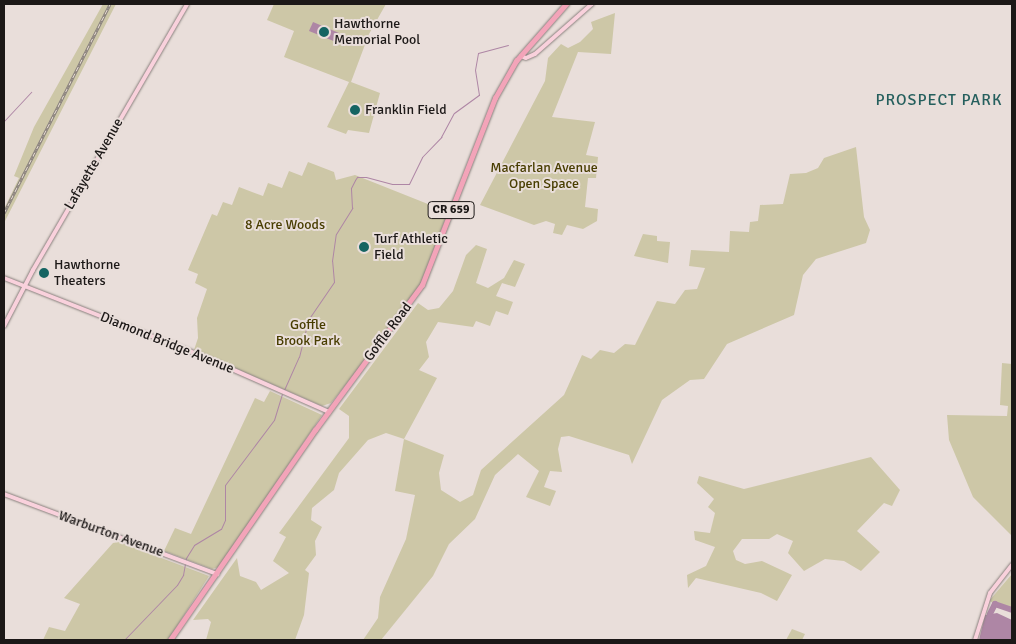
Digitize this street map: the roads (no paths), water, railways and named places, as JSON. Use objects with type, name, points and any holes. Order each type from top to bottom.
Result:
[{"type":"main road","name":"Goffle Road","points":[[170,640],[329,412],[425,280],[487,116],[521,56],[566,4]]},
{"type":"street","name":"Lafayette Avenue","points":[[4,326],[24,286],[187,4]]},
{"type":"street","points":[[521,56],[526,58],[535,54],[592,4]]},
{"type":"street","name":"Diamond Bridge Avenue","points":[[4,278],[329,412]]},
{"type":"street","name":"Warburton Avenue","points":[[4,494],[217,574]]},
{"type":"street","points":[[975,640],[990,593],[1012,565]]},
{"type":"waterway","points":[[284,390],[299,357],[308,320],[334,282],[332,261],[336,234],[352,208],[351,188],[355,180],[357,177],[366,177],[392,184],[409,184],[422,157],[441,137],[454,113],[479,95],[475,70],[478,53],[508,45]]},
{"type":"waterway","points":[[4,121],[31,92]]},
{"type":"waterway","points":[[124,640],[177,585],[183,575],[186,558],[194,545],[221,529],[225,520],[225,485],[274,420],[282,394]]},
{"type":"waterway","points":[[990,614],[995,604],[1012,610]]},
{"type":"railway","points":[[4,213],[110,4]]},
{"type":"place","name":"Hawthorne Memorial Pool","points":[[324,32]]},
{"type":"place","name":"Franklin Field","points":[[355,110]]},
{"type":"place","name":"Turf Athletic Field","points":[[364,247]]},
{"type":"place","name":"Hawthorne Theaters","points":[[44,273]]},
{"type":"district","name":"PROSPECT PARK","points":[[939,100]]},
{"type":"park label","name":"Macfarlan Avenue Open Space","points":[[544,176]]},
{"type":"park label","name":"8 Acre Woods","points":[[285,225]]},
{"type":"park label","name":"Goffle Brook Park","points":[[308,334]]}]
